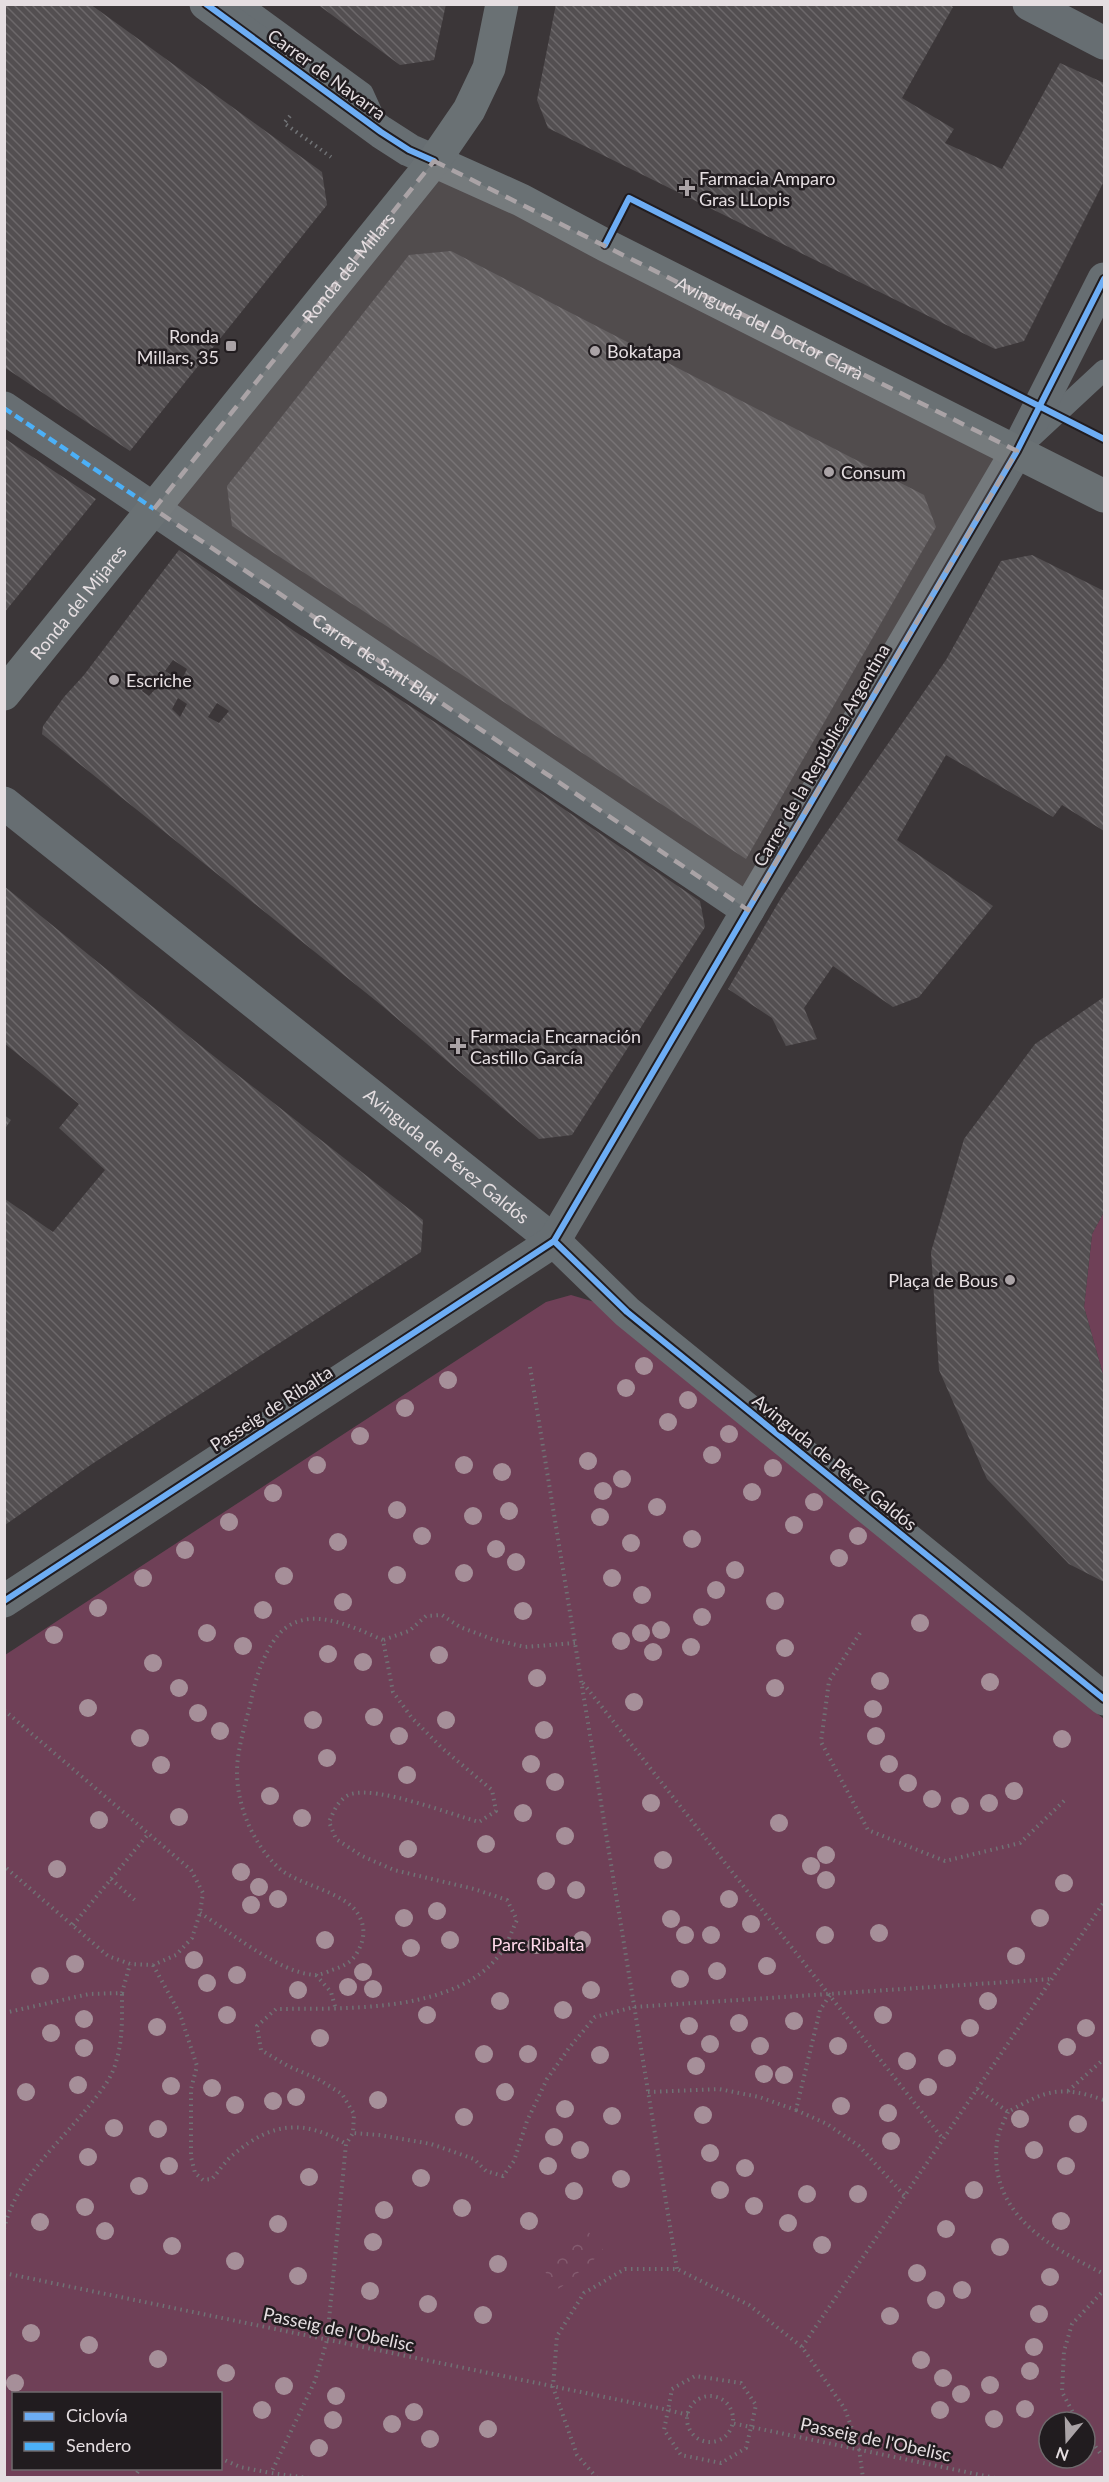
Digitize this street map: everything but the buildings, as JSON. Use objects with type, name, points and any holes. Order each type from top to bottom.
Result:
[{"type":"main road","name":"Ronda del Millars","points":[[154,509],[434,160],[469,110],[489,68],[502,4]]},
{"type":"main road","name":"Avinguda del Doctor Clarà","points":[[434,160],[522,200],[615,250],[1104,496]]},
{"type":"main road","name":"Ronda del Mijares","points":[[4,694],[154,509]]},
{"type":"street","name":"Carrer de Navarra","points":[[206,4],[381,132],[409,150],[434,160]]},
{"type":"street","points":[[1029,4],[1104,43]]},
{"type":"street","name":"Carrer de la República Argentina","points":[[554,1241],[1017,451],[1104,279]]},
{"type":"street","name":"Carrer de Sant Blai","points":[[4,408],[748,910]]},
{"type":"street","name":"Avinguda de Pérez Galdós","points":[[4,803],[554,1241],[627,1312],[1104,1699]]},
{"type":"street","name":"Passeig de Ribalta","points":[[4,1601],[554,1241]]},
{"type":"lane","points":[[242,4],[363,93],[381,132]]},
{"type":"lane","points":[[1017,451],[1104,370]]},
{"type":"path","points":[[291,128],[331,157]]},
{"type":"path","points":[[530,1367],[677,2269]]},
{"type":"path","points":[[200,1913],[285,1967],[316,1975],[341,1967],[352,1959],[363,1944],[364,1927],[357,1912],[342,1901],[281,1869],[256,1840],[242,1808],[237,1772],[244,1729],[262,1658],[276,1636],[295,1622],[323,1617],[383,1640],[409,1631],[426,1616],[442,1615],[460,1628],[525,1647],[574,1643]]},
{"type":"path","points":[[860,1633],[829,1681],[821,1742],[868,1830],[945,1861],[1020,1843],[1066,1799]]},
{"type":"path","points":[[271,2473],[315,2381],[327,2340],[346,2144],[353,2133],[354,2114],[342,2094],[261,2050],[257,2026],[276,2009],[366,2009],[395,2004],[461,1986],[484,1970],[505,1947],[517,1920],[507,1900],[474,1888],[394,1870],[362,1856],[336,1839],[329,1822],[338,1803],[352,1794],[375,1793],[479,1822],[496,1811],[492,1790],[442,1748],[412,1718],[393,1692],[383,1640]]},
{"type":"path","points":[[581,1680],[943,2139]]},
{"type":"path","points":[[4,1710],[192,1869],[202,1893],[200,1913],[192,1938],[176,1954],[153,1965],[130,1964],[108,1956],[4,1866]]},
{"type":"path","points":[[72,1925],[149,1833]]},
{"type":"path","points":[[111,1879],[137,1902]]},
{"type":"path","points":[[802,2347],[1104,1902]]},
{"type":"path","points":[[4,2229],[21,2188],[36,2167],[100,2093],[116,2064],[122,2039],[122,1993],[130,1964]]},
{"type":"path","points":[[153,1965],[180,2014],[190,2038],[197,2066],[191,2089],[190,2125],[191,2157],[195,2173],[203,2180],[212,2178],[232,2154],[278,2129],[302,2126],[327,2133],[346,2144]]},
{"type":"path","points":[[316,1975],[331,1992],[336,2010]]},
{"type":"path","points":[[353,2133],[430,2144],[474,2159],[486,2172],[503,2176],[514,2161],[527,2121],[548,2079],[569,2048],[595,2017],[634,2007],[1052,1979]]},
{"type":"path","points":[[4,2013],[78,1996],[122,1993]]},
{"type":"path","points":[[796,2110],[820,2010],[830,1994]]},
{"type":"path","points":[[1068,2091],[1104,2059]]},
{"type":"path","points":[[648,2092],[719,2089],[759,2097],[796,2110],[827,2124],[859,2146],[905,2196]]},
{"type":"path","points":[[977,2089],[1008,2112]]},
{"type":"path","points":[[1104,2100],[1068,2091],[1038,2095],[1008,2112],[997,2141],[998,2176],[1016,2215],[1046,2243],[1104,2274]]},
{"type":"path","points":[[597,2478],[578,2455],[553,2387],[557,2336],[584,2293],[626,2269],[677,2269],[749,2305],[802,2347],[845,2409],[859,2449],[864,2478]]},
{"type":"path","points":[[1072,2410],[1062,2392],[1064,2350],[1072,2324],[1104,2290]]},
{"type":"path","points":[[695,2376],[741,2383],[756,2404],[751,2427],[746,2448],[721,2463],[681,2455],[664,2430],[672,2389],[695,2376]]},
{"type":"path","points":[[705,2396],[723,2399],[733,2414],[730,2432],[715,2442],[697,2439],[686,2423],[688,2415],[690,2406],[705,2396]]},
{"type":"path","points":[[222,2458],[240,2467],[309,2478]]},
{"type":"highlighted area","points":[[434,161],[1017,451],[748,910],[154,509]]},
{"type":"green space","points":[[1104,1212],[1104,1378],[1084,1307],[1092,1234]]},
{"type":"green space","name":"Parc Ribalta","points":[[571,1295],[598,1303],[1104,1719],[1104,2477],[5,2477],[5,1655],[546,1302]]},
{"type":"green space","points":[[587,2230],[604,2251],[559,2289],[542,2268]]},
{"type":"marked path","points":[[4,408],[154,509]]},
{"type":"cycle path","points":[[206,4],[381,132],[409,150],[434,161]]},
{"type":"cycle path","points":[[605,245],[629,198],[1104,439]]},
{"type":"cycle path","points":[[4,1601],[554,1241],[1017,451],[1104,279]]},
{"type":"cycle path","points":[[554,1241],[627,1312],[1104,1699]]},
{"type":"place","name":"Farmacia Amparo Gras LLopis","points":[[687,188]]},
{"type":"place","name":"Ronda Millars, 35","points":[[231,346]]},
{"type":"place","name":"Bokatapa","points":[[595,351]]},
{"type":"place","name":"Consum","points":[[829,472]]},
{"type":"place","name":"Escriche","points":[[114,680]]},
{"type":"place","name":"Farmacia Encarnación Castillo García","points":[[458,1046]]},
{"type":"place","name":"Plaça de Bous","points":[[1010,1280]]}]
